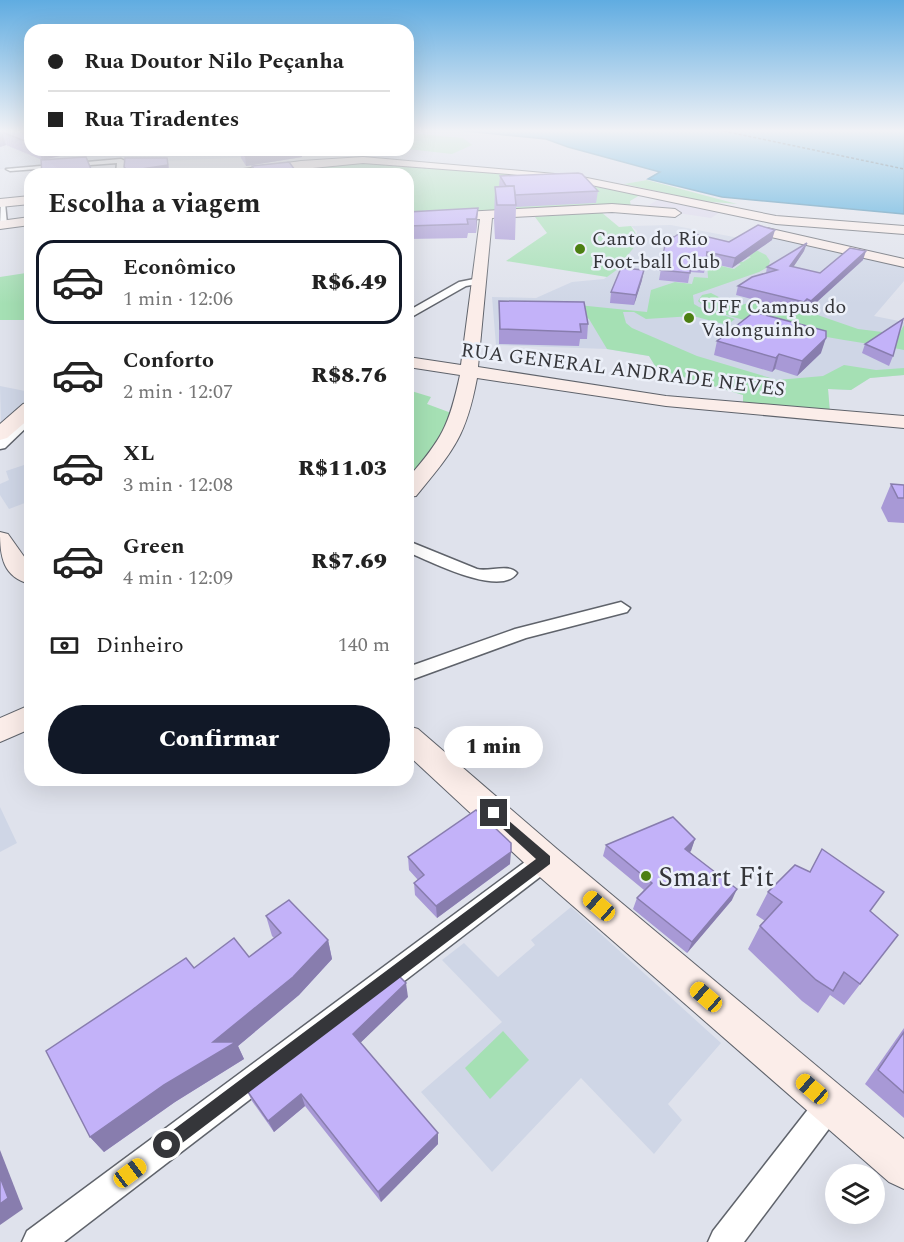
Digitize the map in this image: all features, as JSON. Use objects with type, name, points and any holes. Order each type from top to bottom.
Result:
[{"type":"street","points":[[621,188],[761,218],[904,230]]},
{"type":"street","points":[[639,210],[637,203],[641,200],[664,197]]},
{"type":"street","points":[[24,201],[1,203],[1,224],[24,222]]},
{"type":"street","points":[[414,219],[486,217],[595,209],[639,210],[712,220],[901,262]]},
{"type":"street","points":[[414,485],[431,467],[451,438],[461,413],[469,373],[486,217]]},
{"type":"street","points":[[816,223],[904,243]]},
{"type":"street","points":[[414,313],[463,284],[479,281]]},
{"type":"street","name":"RUA GENERAL ANDRADE NEVES","points":[[414,363],[685,404],[904,422]]},
{"type":"street","points":[[0,434],[24,413]]},
{"type":"street","points":[[0,445],[24,423]]},
{"type":"street","points":[[414,549],[472,573],[485,576],[509,573]]},
{"type":"street","points":[[3,550],[24,574]]},
{"type":"street","points":[[414,672],[521,633],[621,608]]},
{"type":"street","points":[[0,731],[24,719]]},
{"type":"street","points":[[414,742],[545,860],[904,1167]]},
{"type":"street","points":[[38,1242],[545,860]]},
{"type":"street","points":[[724,1242],[830,1104]]},
{"type":"shaded area","points":[[659,199],[720,212],[711,218],[644,208]]},
{"type":"shaded area","name":"UFF Campus do Valonguinho","points":[[671,225],[739,238],[753,233],[904,265],[904,281],[874,316],[904,322],[904,375],[870,378],[851,390],[828,389],[830,413],[743,406],[743,395],[657,369],[649,356],[607,349],[496,345],[492,297],[536,298],[572,282],[604,279],[632,258],[627,256],[637,239],[637,231],[631,226]]},
{"type":"shaded area","points":[[0,386],[24,391],[24,403],[1,424]]},
{"type":"shaded area","points":[[24,465],[24,503],[9,509],[0,495],[0,484],[9,480],[6,471]]},
{"type":"shaded area","points":[[0,807],[17,843],[0,852]]},
{"type":"shaded area","points":[[571,907],[721,1043],[668,1104],[682,1120],[654,1154],[581,1078],[492,1172],[421,1092],[502,1022],[442,960],[464,943],[498,977],[535,945],[531,940]]},
{"type":"green space","points":[[414,188],[607,188],[640,195],[630,201],[631,207],[414,214]]},
{"type":"green space","points":[[642,188],[677,188],[737,204],[702,201]]},
{"type":"green space","name":"Canto do Rio Foot-ball Club","points":[[601,212],[619,227],[631,226],[640,240],[627,256],[633,258],[607,277],[506,261],[547,233],[535,217]]},
{"type":"green space","points":[[685,241],[756,250],[766,255],[770,261],[768,267],[759,272],[693,295],[694,304],[699,307],[735,319],[727,325],[693,316],[646,319],[634,312],[623,312],[626,323],[632,328],[697,356],[777,380],[823,376],[844,365],[876,370],[904,368],[904,375],[870,378],[851,390],[828,389],[830,413],[743,406],[743,395],[657,369],[649,356],[607,349],[589,319],[568,304],[647,312],[651,290],[675,282],[692,284],[694,277],[708,278],[707,263],[688,261],[687,258],[734,269],[741,264],[697,253],[743,262],[751,257]]},
{"type":"green space","points":[[24,273],[24,320],[0,320],[0,277]]},
{"type":"green space","points":[[711,293],[736,306],[754,302],[802,314],[806,311],[858,329],[899,334],[904,325],[904,350],[795,331],[733,317],[711,309],[698,301],[702,295]]},
{"type":"green space","points":[[414,392],[431,397],[427,404],[454,414],[414,477]]},
{"type":"green space","points":[[503,1031],[529,1060],[490,1099],[465,1068]]},
{"type":"water","points":[[685,188],[904,188],[904,214],[722,197]]},
{"type":"building","points":[[495,188],[514,188],[516,205],[497,205]]},
{"type":"building","points":[[514,188],[595,188],[598,191],[515,195]]},
{"type":"building","points":[[478,208],[476,219],[467,219],[468,224],[414,226],[414,212]]},
{"type":"building","points":[[758,225],[775,230],[735,258],[707,252],[706,263],[691,262],[690,273],[660,270],[667,235],[674,237],[683,231],[729,242]]},
{"type":"building","points":[[807,243],[790,266],[820,273],[850,248],[866,251],[811,301],[807,299],[804,302],[738,286],[752,277],[777,270],[767,267]]},
{"type":"building","points":[[621,268],[644,270],[636,295],[611,292]]},
{"type":"building","points":[[499,301],[584,302],[588,324],[580,324],[581,332],[500,329]]},
{"type":"building","points":[[754,312],[826,331],[826,338],[802,361],[779,354],[776,358],[717,341]]},
{"type":"building","points":[[903,319],[893,356],[865,344]]},
{"type":"building","points":[[891,484],[904,485],[904,498],[898,498]]},
{"type":"building","points":[[476,810],[511,843],[511,852],[436,906],[414,883],[424,875],[408,857]]},
{"type":"building","points":[[673,817],[695,839],[685,849],[737,889],[692,942],[637,898],[652,883],[606,845]]},
{"type":"building","points":[[822,849],[884,892],[870,911],[898,935],[860,984],[844,972],[833,991],[816,980],[760,926],[782,902],[768,892],[795,865],[810,872]]},
{"type":"building","points":[[289,900],[328,940],[293,977],[213,1042],[236,1042],[164,1085],[90,1137],[46,1051],[186,958],[194,968],[234,938],[249,957],[281,933],[266,916]]},
{"type":"building","points":[[397,974],[406,983],[353,1034],[438,1133],[378,1192],[301,1094],[268,1121],[246,1089]]},
{"type":"building","points":[[904,1032],[904,1093],[878,1070]]},
{"type":"building","points":[[0,1177],[8,1198],[0,1204]]},
{"type":"place","name":"Canto do Rio Foot-ball Club","points":[[580,249]]},
{"type":"place","name":"UFF Campus do Valonguinho","points":[[689,318]]},
{"type":"place","name":"Smart Fit","points":[[646,876]]},
{"type":"route","points":[[167,1145],[545,860],[494,813]]}]
